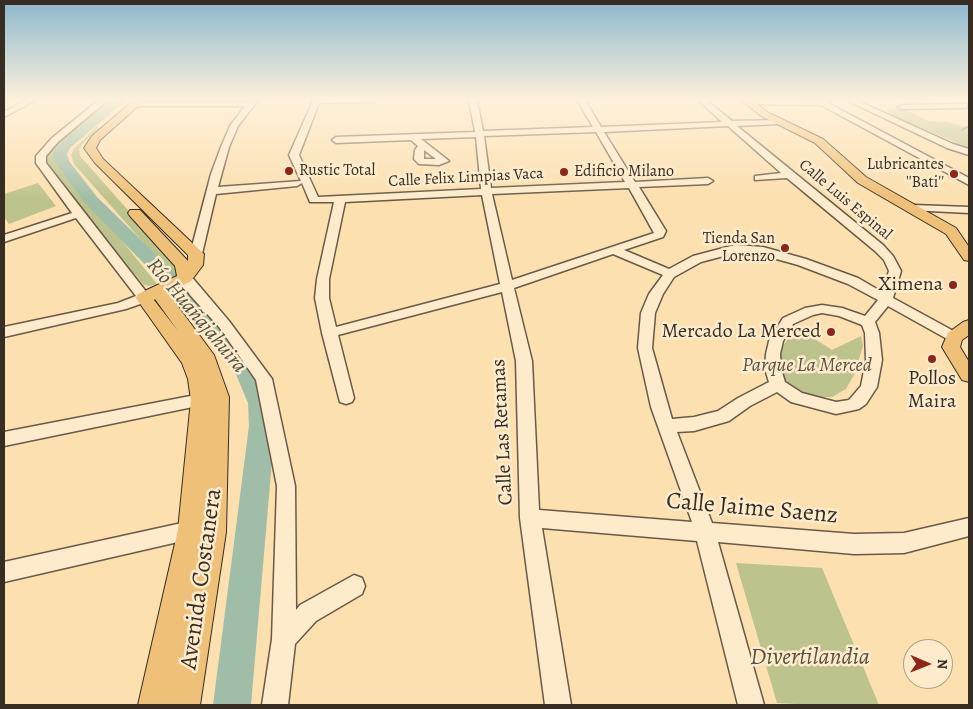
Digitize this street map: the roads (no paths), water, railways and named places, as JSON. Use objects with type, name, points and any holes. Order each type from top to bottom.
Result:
[{"type":"main road","name":"Avenida Costanera","points":[[95,133],[87,139],[81,150],[86,159],[183,265],[165,287],[198,380],[210,398],[213,532],[184,705]]},
{"type":"main road","points":[[101,133],[90,148],[99,161],[191,250],[195,265],[165,287]]},
{"type":"main road","points":[[801,133],[818,141],[862,180],[951,231],[969,257]]},
{"type":"main road","points":[[191,250],[200,236]]},
{"type":"main road","points":[[167,248],[191,250]]},
{"type":"main road","points":[[969,326],[954,337],[951,347],[969,375]]},
{"type":"main road","name":"Avenida Costanera","points":[[154,705],[191,530],[210,398]]},
{"type":"street","points":[[63,133],[41,156],[40,163],[78,214],[165,287],[195,292],[224,324],[264,379],[286,486],[284,639],[275,705]]},
{"type":"street","points":[[200,236],[222,156],[231,133]]},
{"type":"street","name":"Calle Felix Limpias Vaca","points":[[303,133],[294,155],[314,200],[708,181]]},
{"type":"street","points":[[336,140],[518,133]]},
{"type":"street","points":[[329,333],[506,287],[659,235],[660,231],[601,133]]},
{"type":"street","name":"Calle Luis Espinal","points":[[740,133],[789,176],[869,240],[889,259],[894,272],[886,299]]},
{"type":"street","points":[[878,133],[969,182]]},
{"type":"street","points":[[922,133],[950,146],[969,152]]},
{"type":"street","name":"Calle Las Retamas","points":[[480,135],[486,191],[524,361],[530,518],[558,705]]},
{"type":"street","points":[[414,138],[423,146]]},
{"type":"street","points":[[758,178],[789,176]]},
{"type":"street","points":[[212,191],[298,183]]},
{"type":"street","points":[[340,199],[323,279],[322,298],[346,398]]},
{"type":"street","points":[[913,208],[969,210]]},
{"type":"street","points":[[4,240],[78,214]]},
{"type":"street","points":[[614,250],[670,274]]},
{"type":"street","points":[[751,705],[705,531],[658,407],[645,348],[648,313],[656,294],[670,274],[697,259],[735,250],[764,250],[832,272],[853,281],[954,337]]},
{"type":"street","points":[[4,332],[121,306],[165,287]]},
{"type":"street","points":[[868,322],[842,312],[822,309],[810,311],[788,321],[776,342],[773,354],[773,369],[778,385],[797,398],[819,404],[836,408],[853,405],[865,394],[872,378],[874,354],[868,322],[886,299]]},
{"type":"street","points":[[666,426],[694,424],[723,416],[744,402],[778,385]]},
{"type":"street","points":[[4,439],[210,398]]},
{"type":"street","name":"Calle Jaime Saenz","points":[[530,518],[854,544],[904,543],[968,531]]},
{"type":"street","points":[[4,572],[191,530]]},
{"type":"street","points":[[284,639],[308,613],[354,586]]},
{"type":"waterway","name":"Río Huañajahuira","points":[[80,133],[65,146],[60,154],[62,162],[91,200],[165,274],[243,367],[252,382],[260,403],[262,426],[232,705]]},
{"type":"place","name":"Rustic Total","points":[[289,171]]},
{"type":"place","name":"Edificio Milano","points":[[564,172]]},
{"type":"place","name":"Lubricantes ''Bati''","points":[[954,174]]},
{"type":"place","name":"Tienda San Lorenzo","points":[[785,248]]},
{"type":"place","name":"Ximena","points":[[953,285]]},
{"type":"place","name":"Mercado La Merced","points":[[831,332]]},
{"type":"place","name":"Pollos Maira","points":[[932,359]]},
{"type":"park label","name":"Parque La Merced","points":[[807,366]]},
{"type":"park label","name":"Divertilandia","points":[[810,658]]}]
